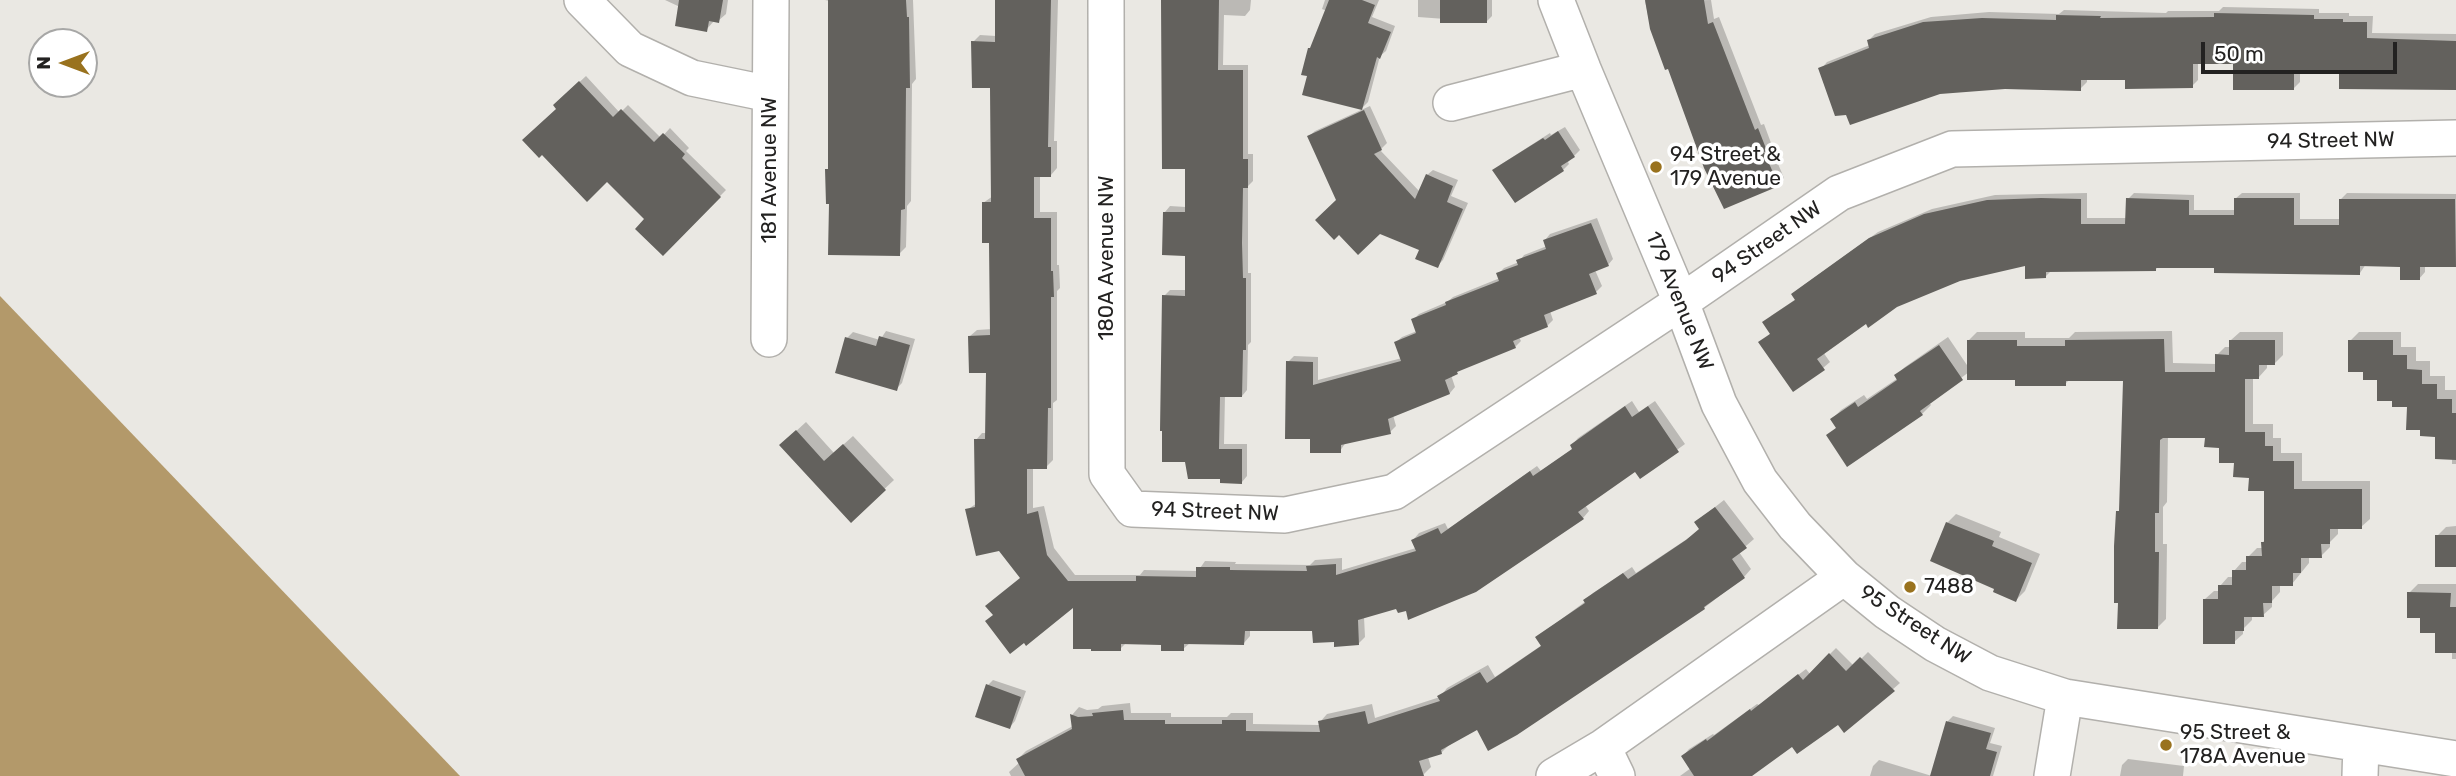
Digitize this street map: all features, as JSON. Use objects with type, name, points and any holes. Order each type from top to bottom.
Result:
[{"type":"street","points":[[582,0],[630,49],[692,78],[770,94]]},
{"type":"street","name":"181 Avenue NW","points":[[769,339],[771,0]]},
{"type":"street","name":"180A Avenue NW","points":[[1106,0],[1107,474],[1132,509]]},
{"type":"street","name":"179 Avenue NW","points":[[1556,0],[1681,302],[1719,404],[1760,481],[1795,526],[1844,577]]},
{"type":"street","points":[[1451,103],[1583,69]]},
{"type":"street","name":"94 Street NW","points":[[1132,509],[1285,515],[1394,492],[1681,302],[1839,193],[1952,149],[2456,138]]},
{"type":"street","name":"95 Street NW","points":[[1554,776],[1610,762],[1844,577],[1887,612],[1936,644],[1990,673],[2065,697],[2361,760],[2456,759]]},
{"type":"street","points":[[2052,776],[2065,697]]},
{"type":"shaded area","points":[[0,296],[460,776],[0,776]]},
{"type":"building","points":[[679,0],[723,0],[719,23],[709,21],[707,32],[675,26]]},
{"type":"building","points":[[828,0],[906,0],[909,17],[910,88],[906,88],[905,209],[901,210],[900,256],[828,255],[829,204],[826,204],[825,169],[828,169]]},
{"type":"building","points":[[995,0],[1051,0],[1048,147],[1051,147],[1051,177],[1034,177],[1034,218],[1051,218],[1054,297],[1051,297],[1051,408],[1048,408],[1047,469],[1027,469],[1027,514],[1038,511],[1047,555],[1068,581],[1136,581],[1136,576],[1196,577],[1196,567],[1307,571],[1306,566],[1336,564],[1336,575],[1416,551],[1411,540],[1438,528],[1441,534],[1530,471],[1533,476],[1572,449],[1570,445],[1625,406],[1632,417],[1648,406],[1679,452],[1640,479],[1635,472],[1578,512],[1584,519],[1476,592],[1408,620],[1406,611],[1398,613],[1396,609],[1358,620],[1359,645],[1334,647],[1334,642],[1313,643],[1312,631],[1245,631],[1244,645],[1184,644],[1184,651],[1161,651],[1161,645],[1121,644],[1121,651],[1073,649],[1073,608],[1026,646],[1024,643],[1010,654],[985,621],[993,615],[985,606],[1020,578],[999,551],[976,556],[965,509],[975,507],[974,439],[985,439],[986,373],[969,373],[968,336],[990,335],[989,243],[982,243],[982,202],[991,202],[990,88],[972,88],[971,41],[995,42]]},
{"type":"building","points":[[1161,0],[1219,0],[1218,70],[1243,70],[1243,159],[1248,159],[1248,188],[1243,188],[1242,243],[1243,278],[1246,278],[1246,350],[1243,350],[1242,397],[1220,397],[1219,449],[1242,449],[1242,484],[1220,483],[1220,479],[1188,479],[1185,462],[1162,462],[1162,295],[1185,296],[1185,256],[1162,255],[1163,212],[1185,212],[1185,169],[1162,169]]},
{"type":"building","points":[[1329,0],[1362,0],[1375,5],[1368,23],[1391,32],[1380,59],[1377,57],[1362,110],[1302,95],[1307,76],[1301,75],[1308,48]]},
{"type":"building","points":[[1440,0],[1487,0],[1487,23],[1440,23]]},
{"type":"building","points":[[1645,0],[1704,0],[1708,24],[1713,22],[1755,130],[1758,128],[1767,151],[1764,152],[1779,186],[1724,209],[1704,168],[1668,69],[1665,70],[1650,29]]},
{"type":"building","points":[[2214,13],[2314,15],[2314,19],[2367,22],[2367,38],[2456,41],[2456,90],[2339,89],[2339,70],[2294,70],[2294,90],[2233,90],[2233,64],[2193,64],[2193,88],[2125,89],[2125,80],[2081,80],[2081,91],[2005,89],[1940,94],[1850,125],[1846,115],[1835,116],[1818,68],[1869,48],[1867,40],[1923,22],[1982,18],[2056,20],[2056,15],[2101,16],[2100,18],[2214,17]]},
{"type":"building","points":[[579,81],[613,117],[621,109],[654,142],[663,133],[685,154],[682,158],[721,197],[663,256],[635,229],[644,219],[607,182],[587,202],[542,155],[539,158],[522,140],[556,109],[553,105]]},
{"type":"building","points":[[1364,110],[1382,150],[1374,154],[1415,199],[1426,174],[1453,186],[1447,202],[1463,209],[1438,268],[1415,259],[1419,250],[1380,234],[1358,255],[1339,235],[1334,240],[1315,220],[1336,200],[1307,136]]},
{"type":"building","points":[[1558,131],[1575,157],[1561,166],[1564,171],[1515,203],[1492,170]]},
{"type":"building","points":[[2126,198],[2189,200],[2189,215],[2234,215],[2234,198],[2294,198],[2294,225],[2339,225],[2339,199],[2455,199],[2456,267],[2420,267],[2420,280],[2400,280],[2400,267],[2360,266],[2360,275],[2214,273],[2214,268],[2156,268],[2156,271],[2046,272],[2046,278],[2025,279],[2025,266],[1960,281],[1897,307],[1868,328],[1866,324],[1817,359],[1825,370],[1793,392],[1758,342],[1770,334],[1762,322],[1795,300],[1791,294],[1869,238],[1924,214],[1987,200],[2081,199],[2081,224],[2125,224]]},
{"type":"building","points":[[1591,223],[1609,266],[1589,274],[1597,294],[1544,315],[1548,327],[1513,341],[1516,348],[1457,372],[1458,374],[1445,380],[1450,394],[1388,419],[1391,434],[1341,445],[1341,453],[1310,453],[1310,439],[1285,439],[1286,361],[1313,362],[1313,385],[1401,361],[1394,342],[1416,333],[1411,319],[1446,305],[1445,302],[1499,281],[1496,273],[1518,265],[1516,260],[1546,249],[1543,240]]},
{"type":"building","points":[[879,336],[910,345],[897,391],[835,373],[845,337],[876,346]]},
{"type":"building","points":[[2164,339],[2165,372],[2215,372],[2215,354],[2229,355],[2229,340],[2275,340],[2275,365],[2259,365],[2259,379],[2245,379],[2245,432],[2265,432],[2265,446],[2273,446],[2273,461],[2294,461],[2294,489],[2362,489],[2362,529],[2330,529],[2330,544],[2321,544],[2322,558],[2301,558],[2301,573],[2293,573],[2293,586],[2272,586],[2272,603],[2263,603],[2264,617],[2244,617],[2244,631],[2235,631],[2235,644],[2203,644],[2203,599],[2218,599],[2218,585],[2232,585],[2232,570],[2246,570],[2246,556],[2262,556],[2264,491],[2248,491],[2249,478],[2233,477],[2234,463],[2219,463],[2219,448],[2204,447],[2205,438],[2160,440],[2159,513],[2155,513],[2155,552],[2159,552],[2158,629],[2117,629],[2114,546],[2116,511],[2119,511],[2123,381],[2066,381],[2066,386],[2015,386],[2015,380],[1967,380],[1967,340],[2017,340],[2017,346],[2065,346],[2065,340]]},
{"type":"building","points":[[2348,340],[2393,340],[2393,355],[2407,355],[2407,369],[2422,370],[2422,384],[2437,384],[2437,399],[2452,399],[2452,413],[2456,413],[2456,460],[2435,459],[2435,437],[2420,436],[2420,430],[2406,430],[2407,407],[2392,407],[2392,401],[2377,401],[2377,380],[2363,380],[2363,372],[2348,372]]},
{"type":"building","points":[[1939,345],[1963,380],[1920,411],[1923,415],[1847,467],[1826,435],[1836,428],[1830,419],[1855,402],[1858,407],[1897,380],[1894,375]]},
{"type":"building","points":[[796,430],[824,461],[843,444],[886,490],[851,523],[779,445]]},
{"type":"building","points":[[1715,507],[1747,548],[1732,559],[1745,578],[1704,607],[1705,609],[1517,735],[1488,751],[1477,730],[1441,750],[1442,754],[1419,761],[1424,776],[1025,776],[1016,759],[1072,729],[1070,714],[1078,717],[1093,716],[1092,713],[1123,710],[1124,720],[1165,720],[1165,724],[1222,724],[1222,720],[1246,720],[1246,731],[1320,732],[1318,721],[1365,711],[1368,724],[1440,701],[1437,696],[1480,672],[1487,683],[1541,646],[1535,637],[1623,573],[1628,579],[1686,540],[1699,529],[1694,522]]},
{"type":"building","points":[[1946,522],[1994,541],[1992,546],[2032,563],[2016,602],[1993,592],[1994,589],[1930,561]]},
{"type":"building","points":[[2435,535],[2456,535],[2456,567],[2435,567]]},
{"type":"building","points":[[2407,592],[2451,593],[2450,607],[2456,607],[2456,653],[2435,653],[2435,633],[2420,633],[2420,618],[2407,618]]},
{"type":"building","points":[[1829,653],[1846,671],[1860,657],[1895,691],[1844,733],[1838,725],[1797,754],[1792,747],[1752,776],[1694,776],[1681,756],[1706,739],[1707,741],[1750,709],[1751,711],[1798,674],[1803,680]]},
{"type":"building","points":[[986,684],[1021,697],[1010,729],[975,717]]},
{"type":"building","points":[[1946,721],[1991,733],[1986,749],[1997,752],[1990,776],[1930,776]]},
{"type":"place","name":"94 Street & 179 Avenue","points":[[1656,167]]},
{"type":"place","name":"7488","points":[[1910,587]]},
{"type":"place","name":"95 Street & 178A Avenue","points":[[2166,745]]}]
